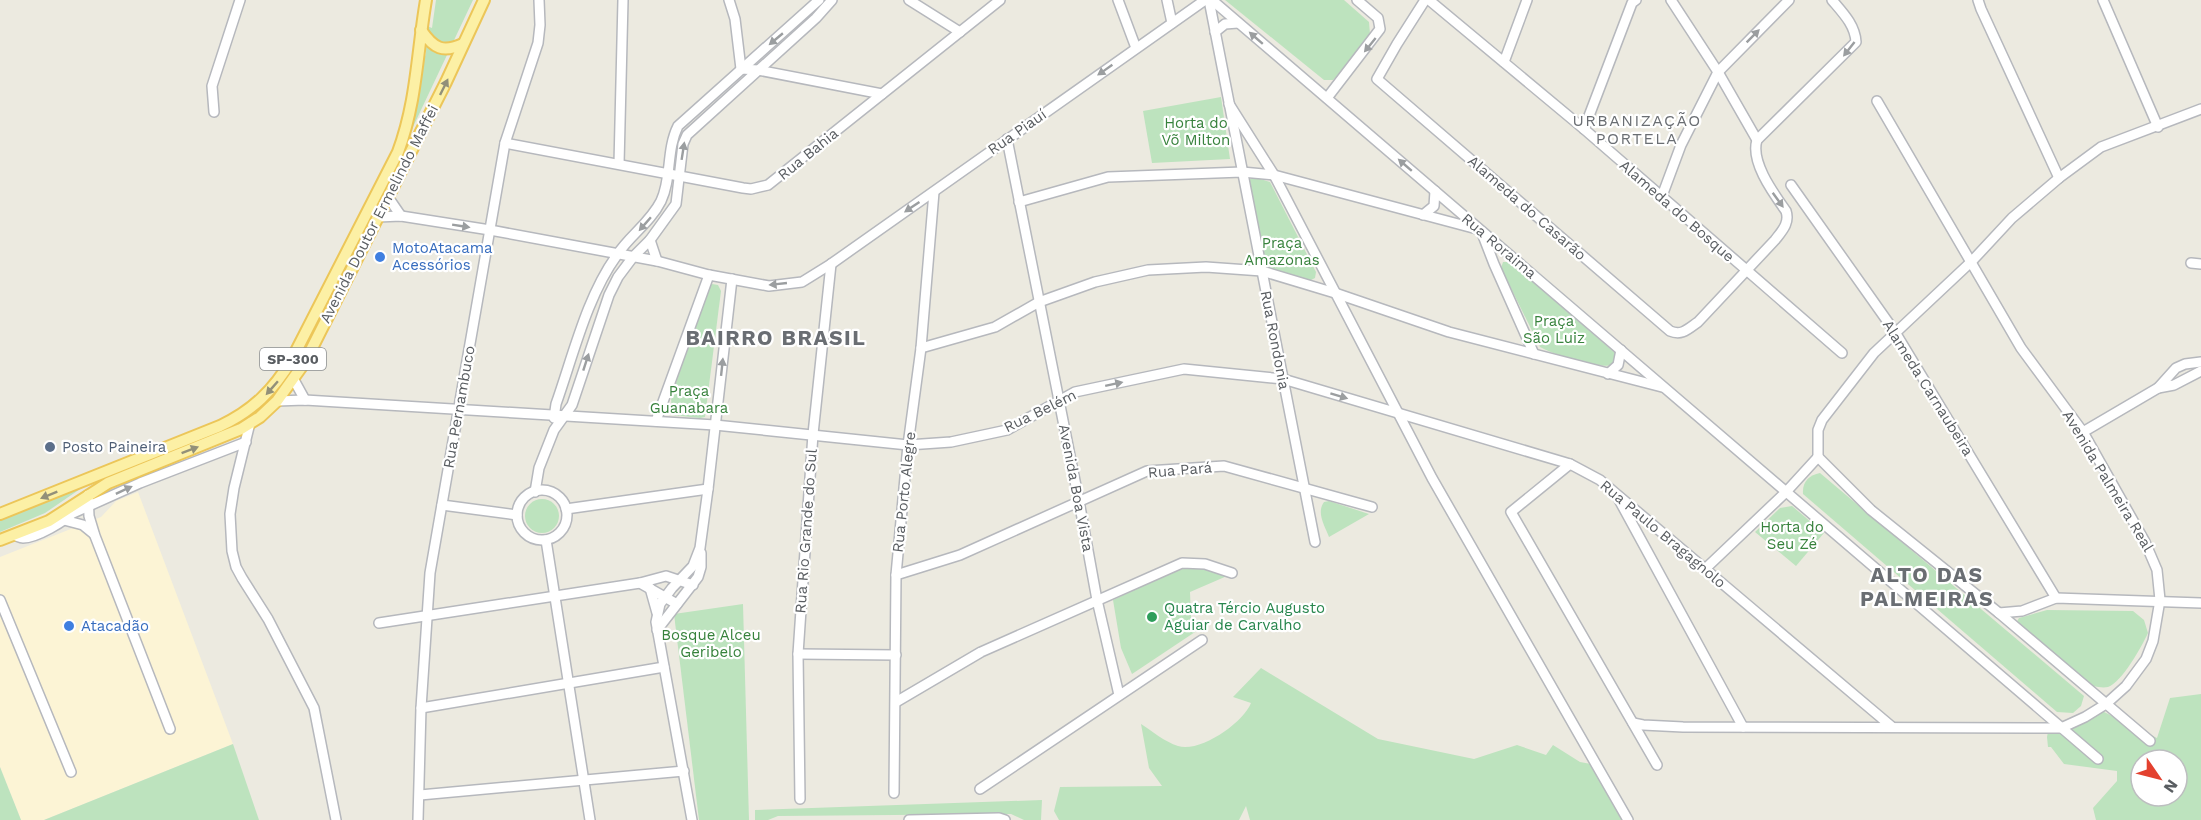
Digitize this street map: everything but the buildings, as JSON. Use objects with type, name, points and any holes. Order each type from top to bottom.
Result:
[{"type":"main road","name":"Avenida Doutor Ermelindo Maffei","points":[[0,514],[233,420],[261,400],[276,384],[292,359],[398,152],[412,109],[426,0]]},
{"type":"main road","name":"Avenida Doutor Ermelindo Maffei","points":[[0,540],[49,521],[108,483],[234,433],[277,401],[305,362],[484,0]]},
{"type":"main road","points":[[421,30],[431,43],[441,49],[450,49],[463,44]]},
{"type":"street","points":[[214,112],[212,86],[240,0]]},
{"type":"street","name":"Rua Pernambuco","points":[[418,820],[421,708],[430,573],[505,143],[538,43],[539,0]]},
{"type":"street","points":[[620,164],[623,0]]},
{"type":"street","points":[[729,0],[738,35],[741,69]]},
{"type":"street","points":[[554,430],[554,415],[594,295],[617,254],[650,220],[660,203],[666,189],[671,142],[678,126],[812,9],[819,0]]},
{"type":"street","points":[[909,0],[960,32]]},
{"type":"street","name":"Rua Bahia","points":[[505,143],[751,189],[768,185],[1000,0]]},
{"type":"street","points":[[1118,0],[1136,48]]},
{"type":"street","points":[[1167,0],[1172,23]]},
{"type":"street","name":"Rua Piauí","points":[[378,217],[401,216],[490,230],[657,261],[709,275],[769,286],[802,282],[1208,0]]},
{"type":"street","name":"Rua Roraima","points":[[1208,0],[1327,98],[2098,759]]},
{"type":"street","name":"Rua Rondonia","points":[[1208,0],[1315,543]]},
{"type":"street","points":[[1327,98],[1379,33],[1378,18],[1357,0]]},
{"type":"street","name":"Alameda do Bosque","points":[[1427,0],[1584,129],[1842,352]]},
{"type":"street","name":"Alameda do Casarão","points":[[1427,0],[1396,44],[1377,79],[1670,332],[1678,334],[1684,332],[1698,322],[1745,270]]},
{"type":"street","points":[[1504,62],[1527,0]]},
{"type":"street","points":[[1584,129],[1632,3],[1636,0]]},
{"type":"street","points":[[1671,0],[1718,72],[1757,140]]},
{"type":"street","points":[[1662,196],[1681,145],[1718,72],[1789,0]]},
{"type":"street","points":[[1745,270],[1775,240],[1787,220],[1786,211],[1772,190],[1758,160],[1757,140],[1856,42],[1855,34],[1847,18],[1832,0]]},
{"type":"street","points":[[1972,0],[1980,5],[2058,178]]},
{"type":"street","points":[[2103,0],[2158,127]]},
{"type":"street","points":[[535,492],[539,468],[554,430],[572,405],[609,295],[618,277],[650,240],[676,204],[681,176],[681,158],[687,135],[832,1]]},
{"type":"street","points":[[1215,32],[1225,24],[1238,23]]},
{"type":"street","points":[[741,69],[758,70],[882,94]]},
{"type":"street","name":"Avenida Palmeira Real","points":[[1633,723],[1743,727],[2061,728],[2106,704],[2126,686],[2146,659],[2153,641],[2160,600],[2157,570],[2153,558],[2083,432],[2021,348],[1877,101]]},
{"type":"street","points":[[1229,104],[1274,175],[1396,413],[1628,820]]},
{"type":"street","points":[[1705,569],[1786,492],[1818,457],[1818,430],[1826,413],[1874,353],[1972,261],[2012,218],[2058,178],[2101,147],[2201,110]]},
{"type":"street","name":"Avenida Boa Vista","points":[[1007,139],[1097,600],[1119,695]]},
{"type":"street","points":[[1019,202],[1108,177],[1242,172],[1274,175],[1481,231],[1534,354]]},
{"type":"street","name":"Alameda Carnaubeira","points":[[1791,185],[1895,332],[2055,598]]},
{"type":"street","points":[[1424,215],[1434,206],[1435,191]]},
{"type":"street","name":"Rua Porto Alegre","points":[[894,793],[896,575],[908,445],[921,348],[934,192]]},
{"type":"street","points":[[388,197],[401,216]]},
{"type":"street","points":[[650,240],[657,261]]},
{"type":"street","name":"Rua Rio Grande do Sul","points":[[800,799],[798,654],[813,434],[831,264]]},
{"type":"street","points":[[921,348],[995,327],[1039,302],[1095,282],[1148,270],[1206,267],[1262,271],[1449,332],[1664,388]]},
{"type":"street","points":[[656,421],[709,275]]},
{"type":"street","points":[[657,630],[693,585],[701,567],[700,548],[732,279]]},
{"type":"street","points":[[1608,374],[1618,364],[1621,350]]},
{"type":"street","points":[[2158,388],[2176,368],[2201,362]]},
{"type":"street","points":[[1627,378],[1636,363]]},
{"type":"street","name":"Rua Belém","points":[[277,401],[305,400],[715,425],[908,445],[951,442],[1007,430],[1075,392],[1184,369],[1283,379],[1396,413]]},
{"type":"street","points":[[2083,432],[2158,388],[2184,381],[2201,371]]},
{"type":"street","points":[[294,380],[305,400]]},
{"type":"street","name":"Rua Paulo Bragagnolo","points":[[1396,413],[1570,464],[1600,480],[1891,726]]},
{"type":"street","points":[[250,423],[230,514],[232,551],[236,567],[272,627],[314,708],[336,820]]},
{"type":"street","points":[[13,535],[24,538],[140,483],[246,442]]},
{"type":"street","points":[[1818,457],[1871,510],[1999,613],[2150,741]]},
{"type":"street","points":[[1570,464],[1511,512],[1657,765]]},
{"type":"street","name":"Rua Pará","points":[[896,575],[960,555],[1147,471],[1224,466],[1372,507]]},
{"type":"street","points":[[566,509],[708,489]]},
{"type":"street","points":[[544,490],[554,493],[562,500],[566,509],[564,527],[556,536],[546,540],[537,540],[525,534],[520,528],[517,515],[519,506],[523,499],[535,492],[544,490]]},
{"type":"street","points":[[1614,492],[1743,727]]},
{"type":"street","points":[[88,495],[87,507],[95,536],[170,729]]},
{"type":"street","points":[[68,517],[88,495]]},
{"type":"street","points":[[442,505],[517,515]]},
{"type":"street","points":[[68,517],[83,525],[95,536]]},
{"type":"street","points":[[546,540],[590,820]]},
{"type":"street","points":[[657,612],[665,597],[693,566],[700,548]]},
{"type":"street","points":[[896,702],[981,652],[1182,563],[1205,564],[1232,573]]},
{"type":"street","points":[[379,623],[555,594],[640,583],[666,576],[693,585]]},
{"type":"street","points":[[640,583],[677,604]]},
{"type":"street","points":[[650,588],[657,612],[657,630],[692,820]]},
{"type":"street","points":[[1999,613],[2022,611],[2055,598],[2201,603]]},
{"type":"street","points":[[0,600],[71,772]]},
{"type":"street","points":[[980,789],[1202,640]]},
{"type":"street","points":[[798,654],[896,655]]},
{"type":"street","points":[[421,708],[664,667]]},
{"type":"street","points":[[420,795],[684,771]]},
{"type":"street","points":[[909,820],[999,818],[1005,820]]},
{"type":"shaded area","points":[[138,492],[233,744],[44,820],[21,820],[0,767],[0,557],[101,517],[116,501]]},
{"type":"green space","points":[[436,0],[473,0],[412,129],[415,94],[426,53],[427,26],[432,28]]},
{"type":"green space","points":[[1225,0],[1344,0],[1369,22],[1370,34],[1333,80],[1324,80]]},
{"type":"green space","name":"Horta do Võ Milton","points":[[1221,97],[1230,159],[1152,163],[1143,111]]},
{"type":"green space","name":"Praça Amazonas","points":[[1254,177],[1270,182],[1316,272],[1315,278],[1307,282],[1264,268],[1247,181]]},
{"type":"green space","name":"Praça São Luiz","points":[[1503,262],[1510,262],[1615,353],[1614,364],[1607,366],[1588,364],[1540,347],[1501,268]]},
{"type":"green space","name":"Praça Guanabara","points":[[712,284],[718,285],[721,291],[705,417],[672,415],[671,397],[708,289]]},
{"type":"green space","points":[[1820,473],[2084,696],[2081,706],[2073,713],[2057,712],[1803,494],[1807,480]]},
{"type":"green space","points":[[86,485],[45,513],[0,532],[0,520]]},
{"type":"green space","points":[[542,499],[554,504],[559,516],[554,528],[542,533],[530,528],[525,516],[530,504]]},
{"type":"green space","points":[[1329,501],[1369,514],[1329,537],[1321,511],[1324,502]]},
{"type":"green space","name":"Horta do Seu Zé","points":[[1792,506],[1824,533],[1796,566],[1755,532],[1780,508]]},
{"type":"green space","points":[[1199,567],[1227,576],[1190,592],[1191,618],[1198,630],[1132,674],[1121,648],[1113,600],[1176,570]]},
{"type":"green space","name":"Bosque Alceu Geribelo","points":[[743,604],[749,820],[699,820],[674,614]]},
{"type":"green space","points":[[2047,610],[2133,611],[2144,620],[2148,633],[2125,671],[2113,684],[2108,687],[2093,686],[2016,623],[2019,618]]},
{"type":"green space","points":[[1261,668],[1378,739],[1474,759],[1517,745],[1546,755],[1553,745],[1580,762],[1591,764],[1624,820],[1250,820],[1246,806],[1239,820],[1059,820],[1054,811],[1060,787],[1162,786],[1149,768],[1141,724],[1178,746],[1187,747],[1209,741],[1230,727],[1246,711],[1251,703],[1233,697]]},
{"type":"green space","points":[[2201,694],[2201,820],[2096,820],[2093,808],[2117,781],[2117,771],[2064,764],[2051,747],[2048,747],[2047,737],[2050,721],[2074,722],[2100,710],[2157,738],[2170,698]]},
{"type":"green space","points":[[233,744],[259,820],[44,820]]},
{"type":"green space","points":[[0,767],[21,820],[0,820]]},
{"type":"green space","points":[[1042,800],[1041,820],[1024,820],[1011,814],[778,816],[768,820],[755,820],[755,810]]},
{"type":"place","name":"MotoAtacama Acessórios","points":[[380,257]]},
{"type":"place","name":"Posto Paineira","points":[[50,447]]},
{"type":"place","name":"Quatra Tércio Augusto Aguiar de Carvalho","points":[[1152,617]]},
{"type":"place","name":"Atacadão","points":[[69,626]]},
{"type":"district","name":"URBANIZAÇÃO PORTELA","points":[[1637,129]]},
{"type":"district","name":"BAIRRO BRASIL","points":[[776,338]]},
{"type":"district","name":"ALTO DAS PALMEIRAS","points":[[1927,587]]}]
